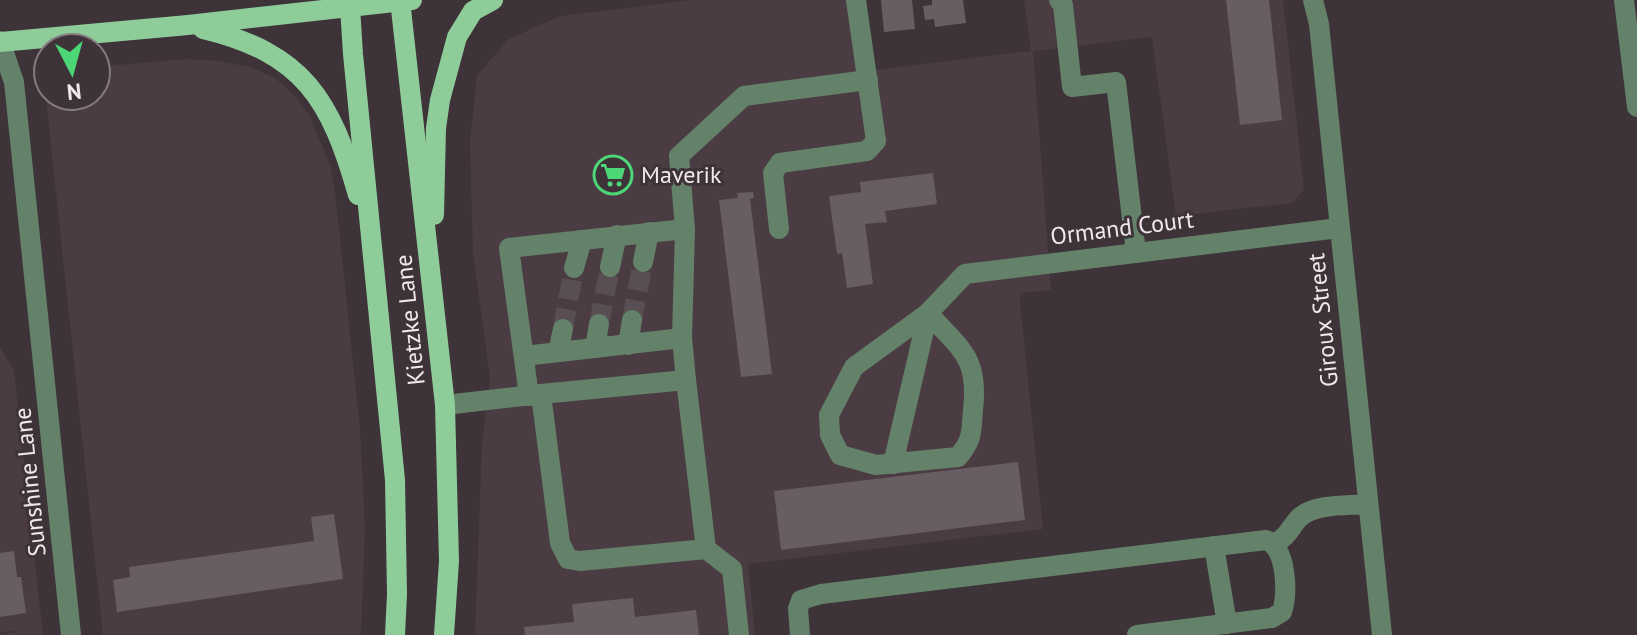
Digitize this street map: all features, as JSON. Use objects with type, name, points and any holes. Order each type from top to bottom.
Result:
[{"type":"main road","points":[[0,42],[188,25],[405,0]]},
{"type":"main road","name":"Kietzke Lane","points":[[405,0],[445,405],[449,561],[444,635]]},
{"type":"main road","points":[[431,279],[440,100],[457,37],[473,11],[493,0]]},
{"type":"main road","name":"Kietzke Lane","points":[[351,4],[395,480],[395,635]]},
{"type":"main road","points":[[188,25],[253,44],[284,62],[308,82],[326,108],[341,143],[373,249]]},
{"type":"street","points":[[779,229],[773,173],[780,163],[867,151],[876,141],[856,0]]},
{"type":"street","name":"Giroux Street","points":[[1313,0],[1319,24],[1382,635]]},
{"type":"street","points":[[1624,0],[1637,107]]},
{"type":"street","points":[[1061,2],[1072,87],[1116,82],[1136,253]]},
{"type":"street","name":"Sunshine Lane","points":[[0,42],[14,82],[71,635]]},
{"type":"street","points":[[706,549],[682,338],[685,229],[679,156],[744,96],[868,80]]},
{"type":"street","name":"Ormand Court","points":[[893,464],[876,465],[840,455],[830,435],[829,415],[854,367],[928,313],[965,274],[1339,228]]},
{"type":"street","points":[[685,229],[509,248],[524,356],[535,395],[560,543],[568,559],[580,561],[706,549],[732,569],[739,635]]},
{"type":"street","points":[[643,262],[649,232]]},
{"type":"street","points":[[610,267],[617,235]]},
{"type":"street","points":[[574,268],[582,240]]},
{"type":"street","points":[[928,313],[968,358],[976,382],[970,443],[958,457],[893,464],[928,313]]},
{"type":"street","points":[[628,345],[632,320]]},
{"type":"street","points":[[595,348],[599,324]]},
{"type":"street","points":[[558,352],[563,329]]},
{"type":"street","points":[[524,356],[682,338]]},
{"type":"street","points":[[445,405],[686,380]]},
{"type":"street","points":[[1274,543],[1283,540],[1301,517],[1316,509],[1368,504]]},
{"type":"street","points":[[800,635],[798,609],[801,600],[821,594],[1266,540],[1274,543],[1280,553],[1286,600],[1282,612],[1272,618],[1137,635]]},
{"type":"street","points":[[1214,546],[1227,624]]},
{"type":"shaded area","points":[[690,0],[851,0],[860,72],[1031,51],[1024,0],[1283,0],[1304,189],[1292,203],[1176,216],[1152,37],[1033,51],[1051,290],[1021,293],[1020,303],[1043,529],[748,564],[755,635],[475,635],[482,443],[490,377],[473,252],[470,142],[477,75],[509,39],[560,16]]},
{"type":"shaded area","points":[[185,59],[250,67],[275,78],[309,114],[330,165],[335,191],[360,429],[365,529],[361,635],[103,635],[47,112],[112,112],[112,66]]},
{"type":"shaded area","points":[[0,347],[14,371],[43,635],[0,635],[18,631],[0,632]]},
{"type":"building","points":[[881,0],[912,0],[915,29],[884,32]]},
{"type":"building","points":[[932,0],[963,0],[966,23],[935,27],[934,19],[925,20],[923,6],[932,5]]},
{"type":"building","points":[[1226,0],[1269,0],[1282,120],[1240,125]]},
{"type":"building","points":[[933,173],[937,204],[885,211],[887,222],[865,224],[873,284],[847,288],[842,253],[837,254],[829,196],[861,192],[860,182]]},
{"type":"building","points":[[753,192],[754,198],[750,199],[772,374],[741,377],[719,200],[738,198],[737,193]]},
{"type":"building","points":[[1018,462],[1025,520],[781,550],[774,491]]},
{"type":"building","points":[[334,514],[343,579],[117,612],[113,580],[130,577],[129,567],[314,541],[311,517]]},
{"type":"building","points":[[14,551],[26,613],[0,617],[0,553]]},
{"type":"building","points":[[633,598],[635,617],[696,610],[699,635],[525,635],[524,627],[574,622],[572,604]]},
{"type":"tunnel","points":[[632,320],[643,262]]},
{"type":"tunnel","points":[[599,324],[610,267]]},
{"type":"tunnel","points":[[563,329],[574,268]]},
{"type":"place","name":"Maverik","points":[[613,175]]}]
